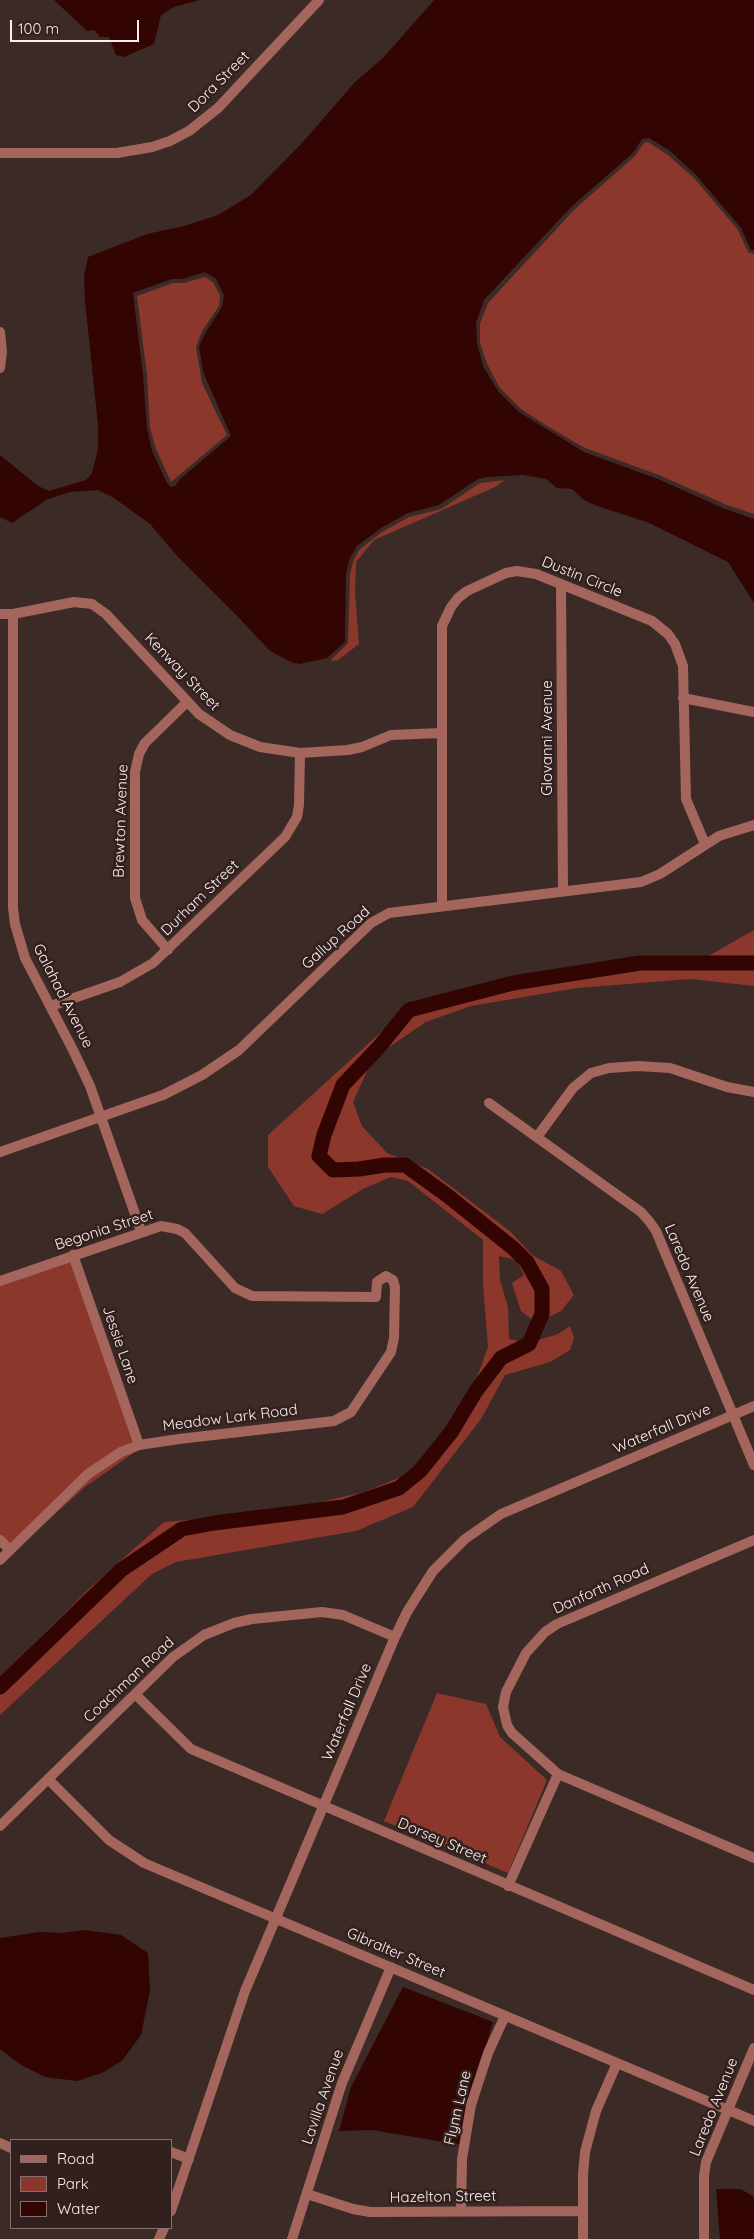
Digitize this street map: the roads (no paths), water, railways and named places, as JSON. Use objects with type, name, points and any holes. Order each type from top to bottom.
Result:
[{"type":"street","name":"Dora Street","points":[[0,153],[118,153],[152,147],[189,131],[218,108],[319,0]]},
{"type":"street","points":[[0,332],[2,352],[0,368]]},
{"type":"street","name":"Dustin Circle","points":[[442,905],[441,636],[445,618],[451,607],[467,591],[506,573],[527,572],[562,584],[652,621],[662,628],[675,644],[683,666],[686,799],[705,844]]},
{"type":"street","name":"Glovanni Avenue","points":[[562,584],[563,891]]},
{"type":"street","name":"Kenway Street","points":[[0,614],[13,614],[74,602],[92,604],[106,614],[187,702],[214,725],[245,742],[279,751],[300,753],[348,750],[391,735],[441,733]]},
{"type":"street","name":"Galahad Avenue","points":[[13,614],[13,908],[20,942],[74,1050],[101,1117],[141,1231]]},
{"type":"street","points":[[683,698],[754,712]]},
{"type":"street","name":"Brewton Avenue","points":[[168,950],[142,920],[134,898],[134,772],[139,754],[145,743],[187,702]]},
{"type":"street","name":"Durham Street","points":[[51,1006],[120,982],[153,963],[285,837],[292,827],[299,805],[300,753]]},
{"type":"street","name":"Gallup Road","points":[[0,1152],[177,1089],[222,1062],[246,1043],[378,918],[398,910],[640,882],[652,878],[705,844],[732,831],[754,825]]},
{"type":"street","points":[[537,1137],[577,1084],[591,1073],[609,1068],[638,1066],[670,1068],[728,1087],[754,1092]]},
{"type":"street","name":"Laredo Avenue","points":[[489,1103],[641,1212],[649,1221],[656,1231],[754,1466]]},
{"type":"street","name":"Begonia Street","points":[[0,1281],[141,1231],[154,1227],[168,1226],[185,1233],[235,1288],[252,1296],[376,1296],[377,1282],[386,1276]]},
{"type":"street","name":"Jessie Lane","points":[[73,1255],[139,1445]]},
{"type":"street","name":"Meadow Lark Road","points":[[0,1560],[88,1474],[105,1462],[139,1445],[243,1430],[334,1421],[351,1412],[391,1352],[394,1338],[395,1287],[393,1280],[386,1276]]},
{"type":"street","name":"Waterfall Drive","points":[[172,2208],[230,2030],[396,1637],[414,1598],[433,1571],[459,1544],[481,1526],[522,1504],[754,1406]]},
{"type":"street","points":[[0,1540],[10,1550]]},
{"type":"street","name":"Danforth Road","points":[[754,1540],[569,1618],[545,1632],[526,1653],[506,1692],[502,1707],[512,1733],[558,1774],[754,1858]]},
{"type":"street","name":"Coachman Road","points":[[0,1826],[188,1645],[219,1629],[252,1619],[334,1612],[396,1637]]},
{"type":"street","name":"Dorsey Street","points":[[135,1694],[191,1750],[754,1990]]},
{"type":"street","points":[[508,1886],[558,1774]]},
{"type":"street","name":"Gibralter Street","points":[[48,1779],[94,1826],[124,1851],[163,1871],[754,2121]]},
{"type":"street","name":"Lavilla Avenue","points":[[292,2239],[342,2084],[391,1967]]},
{"type":"street","name":"Flynn Lane","points":[[460,2212],[462,2159],[471,2105],[488,2053],[505,2016]]},
{"type":"street","name":"Laredo Avenue","points":[[704,2239],[704,2176],[706,2162],[754,2048]]},
{"type":"street","points":[[583,2239],[583,2174],[590,2131],[596,2111],[617,2063]]},
{"type":"street","points":[[172,2152],[189,2159]]},
{"type":"street","name":"Hazelton Street","points":[[307,2194],[353,2209],[370,2212],[583,2211]]},
{"type":"water","points":[[54,0],[200,0],[174,7],[161,15],[154,44],[124,57],[116,55],[109,37],[100,37],[94,30],[87,31]]},
{"type":"water","points":[[434,0],[754,0],[754,250],[751,250],[741,228],[696,175],[670,151],[649,138],[642,139],[633,153],[572,206],[484,300],[476,323],[477,343],[483,366],[498,391],[519,412],[584,452],[658,479],[725,509],[754,519],[754,603],[728,562],[647,522],[597,506],[584,500],[572,489],[557,488],[546,479],[523,475],[487,477],[478,479],[439,505],[408,513],[381,528],[357,546],[350,558],[346,573],[345,642],[327,658],[300,664],[293,663],[270,651],[177,556],[150,524],[114,498],[98,490],[70,492],[48,499],[12,523],[0,517],[0,455],[38,486],[49,491],[86,480],[92,473],[98,449],[98,425],[85,301],[84,276],[88,257],[147,234],[184,226],[218,215],[251,195],[302,143],[355,82],[383,58]],"holes":[[[205,272],[216,279],[224,295],[222,307],[199,346],[203,372],[231,436],[180,479],[175,486],[171,487],[167,483],[152,451],[147,428],[133,293],[172,279],[183,279]]]},
{"type":"water","points":[[85,1930],[121,1935],[148,1953],[150,1991],[141,2035],[122,2061],[102,2073],[77,2081],[45,2077],[21,2065],[0,2049],[0,1938],[39,1932],[61,1933]]},
{"type":"water","points":[[403,1987],[493,2022],[481,2061],[462,2145],[372,2130],[339,2131],[351,2087]]},
{"type":"water","points":[[716,2189],[741,2189],[754,2197],[754,2239],[720,2239]]},
{"type":"waterway","points":[[0,1687],[121,1570],[182,1529],[214,1523],[343,1507],[399,1488],[420,1471],[452,1431],[476,1391],[501,1358],[529,1344],[542,1314],[542,1289],[527,1262],[513,1248],[448,1196],[405,1165],[333,1170],[319,1156],[324,1135],[343,1085],[379,1047],[409,1010],[513,983],[640,963],[754,963]]}]
